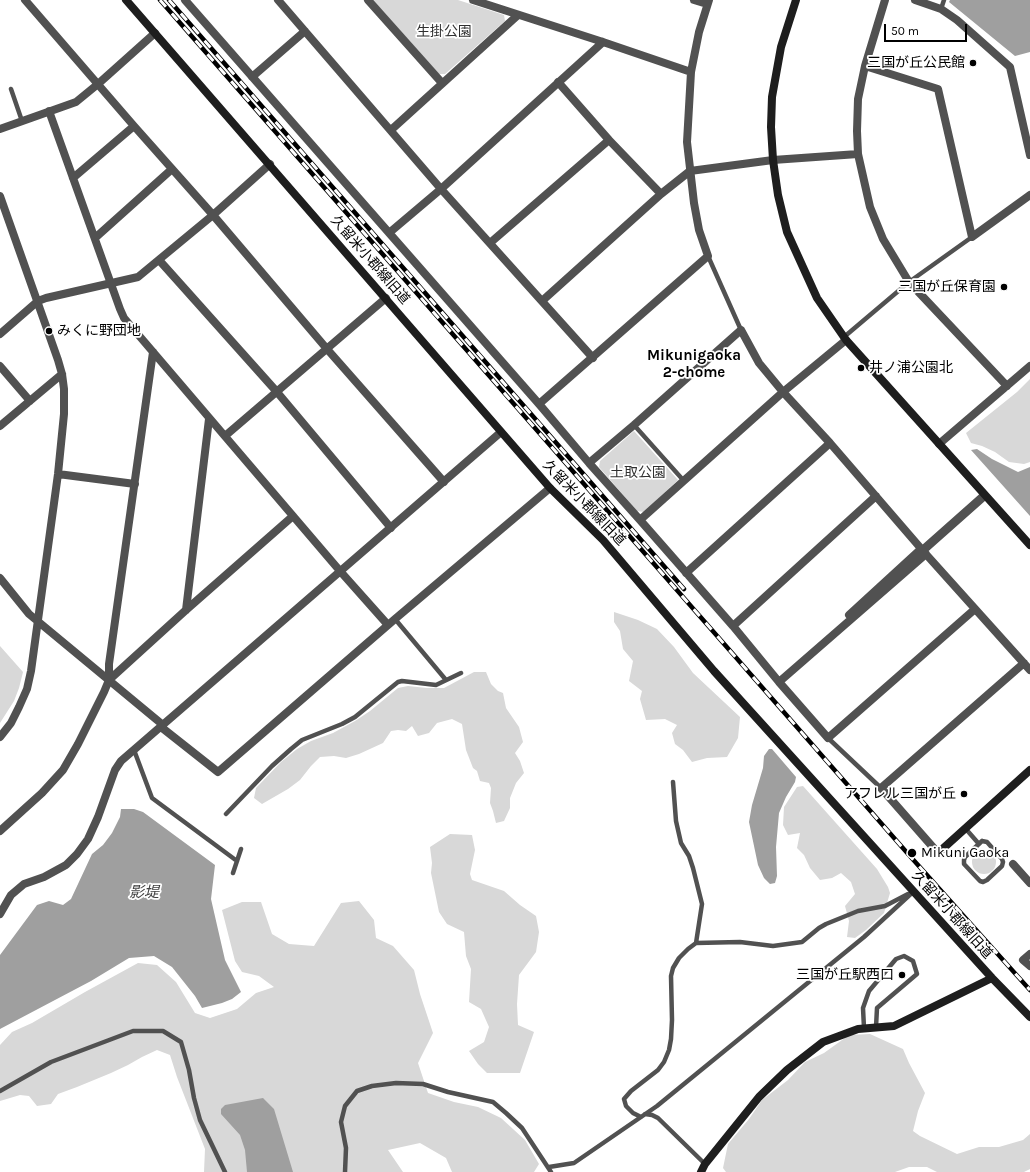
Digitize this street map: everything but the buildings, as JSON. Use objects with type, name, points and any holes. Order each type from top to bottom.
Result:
[{"type":"street","points":[[25,0],[444,482]]},
{"type":"street","name":"久留米小郡線旧道","points":[[126,0],[550,488],[603,540],[714,672],[992,978],[1030,1017]]},
{"type":"street","points":[[185,0],[733,626],[778,681],[828,738],[975,609]]},
{"type":"street","points":[[278,0],[441,188],[593,358]]},
{"type":"street","points":[[368,0],[442,84]]},
{"type":"street","points":[[473,0],[691,72]]},
{"type":"street","points":[[539,404],[708,256],[699,230],[694,203],[687,142],[691,72],[699,32],[708,2],[694,0]]},
{"type":"street","points":[[796,0],[781,47],[772,97],[771,127],[773,160],[778,195],[787,232],[817,298],[845,338],[1030,545]]},
{"type":"street","points":[[885,0],[865,66],[858,99],[858,154],[870,207],[883,239],[909,282],[1007,386]]},
{"type":"street","points":[[915,0],[941,9],[957,20],[1010,67],[1030,155]]},
{"type":"street","points":[[391,130],[518,14]]},
{"type":"street","points":[[252,77],[305,31]]},
{"type":"street","points":[[0,129],[76,102],[155,33]]},
{"type":"street","points":[[389,233],[603,42]]},
{"type":"street","points":[[865,66],[938,89],[972,237],[1030,195]]},
{"type":"street","points":[[558,82],[609,140],[661,194]]},
{"type":"street","points":[[49,111],[124,318],[340,571],[392,622]]},
{"type":"street","points":[[74,178],[134,126]]},
{"type":"street","points":[[490,243],[609,140]]},
{"type":"street","points":[[542,301],[661,194],[690,170],[773,160],[858,154]]},
{"type":"street","points":[[0,334],[38,301],[138,277],[213,215],[270,164]]},
{"type":"street","points":[[95,238],[172,168]]},
{"type":"street","points":[[0,196],[2,208],[38,301],[58,360],[64,389],[64,414],[58,474],[31,671],[27,689],[11,723],[0,737]]},
{"type":"street","points":[[159,260],[276,392],[391,528]]},
{"type":"street","points":[[225,436],[386,298]]},
{"type":"street","points":[[589,463],[741,330],[759,363],[783,392],[830,443],[924,552],[1030,670]]},
{"type":"street","points":[[640,520],[845,338]]},
{"type":"street","points":[[0,831],[42,793],[63,770],[78,744],[109,680],[109,664],[153,352]]},
{"type":"street","points":[[0,366],[30,401]]},
{"type":"street","points":[[939,444],[1030,366]]},
{"type":"street","points":[[0,426],[62,374]]},
{"type":"street","points":[[186,610],[209,419]]},
{"type":"street","points":[[0,914],[11,895],[24,884],[44,877],[66,865],[88,839],[98,817],[115,770],[121,761],[501,432]]},
{"type":"street","points":[[686,573],[830,443]]},
{"type":"street","points":[[58,474],[135,484]]},
{"type":"street","points":[[0,578],[29,614],[218,772],[550,488]]},
{"type":"street","points":[[733,626],[876,496]]},
{"type":"street","points":[[109,680],[293,516]]},
{"type":"street","points":[[778,681],[924,552]]},
{"type":"street","points":[[1024,663],[881,788],[938,853],[1030,770]]},
{"type":"street","points":[[1013,864],[1030,883]]},
{"type":"street","points":[[1030,954],[1023,960],[1030,966]]},
{"type":"street","points":[[702,1172],[705,1164],[759,1097],[787,1070],[823,1042],[858,1029],[894,1026],[992,978]]},
{"type":"lane","points":[[941,9],[944,0]]},
{"type":"lane","points":[[11,89],[22,121]]},
{"type":"lane","points":[[845,338],[909,282],[972,237]]},
{"type":"lane","points":[[708,256],[741,330]]},
{"type":"lane","points":[[634,425],[684,481]]},
{"type":"lane","points":[[924,552],[985,495]]},
{"type":"lane","points":[[392,622],[446,680]]},
{"type":"lane","points":[[226,814],[290,749],[302,740],[342,724],[355,717],[398,682],[402,681],[436,685],[461,673]]},
{"type":"lane","points":[[828,738],[881,788]]},
{"type":"lane","points":[[134,750],[152,798],[237,861]]},
{"type":"lane","points":[[673,782],[676,821],[681,843],[689,856],[702,904],[696,943]]},
{"type":"lane","points":[[965,828],[979,844]]},
{"type":"lane","points":[[982,841],[987,842],[1003,862],[1002,866],[983,882],[980,881],[964,864],[965,857],[979,844],[982,841]]},
{"type":"lane","points":[[233,873],[241,850]]},
{"type":"lane","points":[[705,1164],[658,1118],[652,1115],[633,1113],[626,1106],[624,1099],[630,1091],[658,1070],[664,1062],[669,1050],[672,1020],[671,976],[673,968],[679,958],[696,943],[740,942],[773,946],[802,942],[826,924],[858,911],[885,906],[914,891]]},
{"type":"lane","points":[[345,1172],[346,1148],[341,1122],[345,1106],[357,1091],[372,1086],[396,1083],[423,1084],[448,1092],[493,1102],[522,1128],[550,1170],[574,1163],[663,1101],[858,942],[914,891]]},
{"type":"lane","points":[[864,1028],[863,1008],[869,991],[896,959],[904,956],[913,961],[917,974],[877,1008],[876,1027]]},
{"type":"lane","points":[[0,1091],[51,1062],[133,1031],[163,1031],[181,1042],[200,1120],[226,1172]]},
{"type":"green space","name":"生掛公園","points":[[373,0],[458,0],[504,15],[505,21],[445,74],[439,74]]},
{"type":"green space","points":[[1030,379],[1030,462],[1024,464],[1009,462],[995,452],[971,443],[966,433],[1017,392]]},
{"type":"green space","name":"土取公園","points":[[634,431],[678,480],[644,512],[637,511],[599,467],[600,461]]},
{"type":"green space","points":[[614,612],[638,620],[657,629],[674,647],[693,673],[740,717],[738,738],[727,757],[707,758],[692,762],[683,750],[675,744],[672,733],[677,725],[665,719],[646,720],[640,699],[642,691],[629,681],[633,661],[623,649],[620,631],[614,622]]},
{"type":"green space","points":[[0,646],[23,672],[14,701],[0,723]]},
{"type":"green space","points":[[474,672],[486,672],[491,684],[498,691],[503,693],[506,708],[519,727],[523,742],[515,753],[520,761],[524,773],[516,783],[510,798],[510,808],[504,821],[496,823],[490,803],[491,788],[489,783],[480,781],[477,771],[473,768],[466,750],[462,724],[452,719],[437,723],[429,733],[418,736],[412,726],[406,731],[391,731],[383,743],[346,758],[334,756],[320,757],[300,780],[288,789],[262,804],[254,798],[256,788],[281,762],[297,749],[311,741],[333,733],[355,721],[398,688],[408,686],[444,688]]},
{"type":"green space","points":[[803,786],[877,869],[888,887],[890,893],[884,913],[855,938],[847,937],[849,921],[845,906],[855,894],[851,882],[841,873],[832,878],[820,880],[810,868],[804,855],[797,848],[800,833],[788,835],[783,825],[784,807],[797,787]]},
{"type":"green space","points":[[450,834],[472,835],[475,850],[470,874],[472,880],[504,891],[536,916],[539,932],[536,952],[519,975],[517,1004],[518,1025],[534,1032],[520,1073],[487,1073],[478,1064],[469,1051],[484,1042],[489,1027],[481,1009],[469,1002],[471,969],[466,956],[464,932],[447,924],[439,912],[431,873],[432,863],[430,847]]},
{"type":"green space","points":[[984,850],[993,853],[996,862],[993,871],[984,874],[975,871],[972,862],[975,853]]},
{"type":"green space","points":[[359,901],[374,920],[376,938],[393,946],[414,970],[433,1033],[418,1063],[428,1093],[454,1102],[478,1107],[501,1118],[525,1140],[539,1164],[534,1172],[452,1172],[446,1158],[420,1143],[388,1150],[403,1172],[204,1172],[205,1149],[170,1055],[157,1050],[111,1073],[58,1094],[51,1104],[37,1106],[29,1096],[20,1095],[0,1101],[0,1045],[12,1032],[32,1023],[138,963],[157,965],[176,982],[195,1013],[210,1018],[237,1009],[256,993],[274,987],[259,976],[242,972],[235,961],[222,910],[242,902],[261,902],[272,934],[289,944],[314,946],[341,903]]},
{"type":"green space","points":[[870,1034],[903,1049],[925,1093],[918,1111],[913,1131],[957,1154],[979,1147],[999,1147],[1023,1140],[1030,1134],[1030,1169],[1024,1172],[937,1172],[927,1167],[909,1167],[895,1172],[726,1172],[723,1168],[728,1144],[749,1119],[762,1100],[788,1080],[805,1062],[824,1053],[849,1035]]},
{"type":"water","points":[[950,0],[1030,0],[1030,52],[1015,56],[949,2]]},
{"type":"water","points":[[977,449],[992,459],[1018,472],[1030,467],[1030,516],[971,450]]},
{"type":"water","points":[[769,749],[772,749],[796,777],[795,782],[779,813],[776,847],[777,876],[775,883],[770,884],[764,878],[758,865],[749,822],[752,805],[763,768],[764,756]]},
{"type":"water","name":"影堤","points":[[121,809],[134,809],[143,812],[215,865],[211,899],[225,960],[241,992],[232,999],[202,1008],[195,996],[172,967],[154,956],[129,958],[91,981],[0,1029],[0,955],[37,905],[49,901],[63,905],[71,899],[92,854],[103,845],[112,833],[120,817]]},
{"type":"water","points":[[263,1098],[274,1109],[293,1172],[247,1172],[245,1150],[240,1135],[221,1114],[221,1109],[225,1105]]},
{"type":"railway","points":[[160,0],[909,855],[1030,990]]},
{"type":"railway","points":[[169,0],[684,589]]},
{"type":"place","name":"三国が丘公民館","points":[[973,63]]},
{"type":"place","name":"三国が丘保育園","points":[[1004,287]]},
{"type":"place","name":"みくに野団地","points":[[49,331]]},
{"type":"place","name":"井ノ浦公園北","points":[[861,368]]},
{"type":"place","name":"アフレル三国が丘","points":[[964,794]]},
{"type":"place","name":"Mikuni Gaoka","points":[[912,853]]},
{"type":"place","name":"三国が丘駅西口","points":[[902,975]]},
{"type":"district","name":"Mikunigaoka 2-chome","points":[[694,364]]}]
